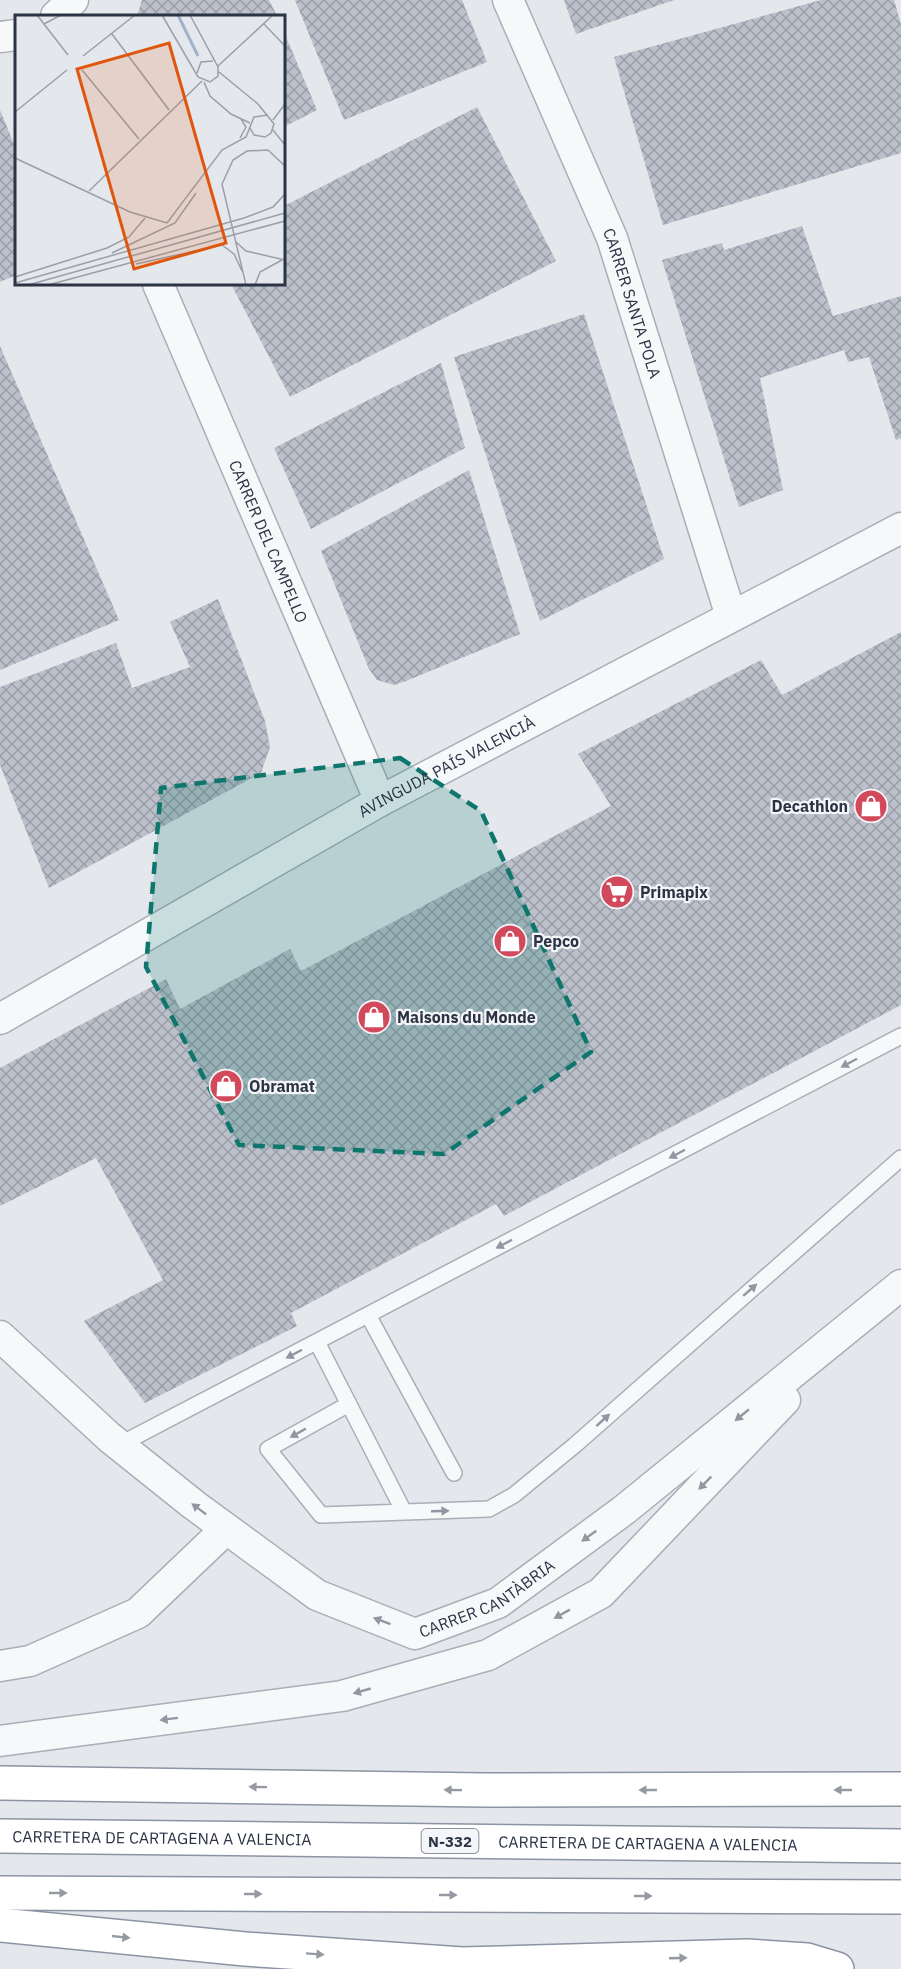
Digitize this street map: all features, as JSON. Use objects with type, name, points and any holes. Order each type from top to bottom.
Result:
[{"type":"highway","points":[[0,1783],[484,1790],[901,1790]]},
{"type":"highway","name":"CARRETERA DE CARTAGENA A VALENCIA","points":[[0,1836],[901,1846]]},
{"type":"highway","points":[[0,1893],[901,1897]]},
{"type":"highway","points":[[0,1925],[245,1949],[462,1964],[747,1956],[807,1960],[837,1969]]},
{"type":"street","points":[[57,15],[73,0]]},
{"type":"street","name":"CARRER SANTA POLA","points":[[508,0],[612,238],[731,616]]},
{"type":"street","points":[[0,37],[15,35]]},
{"type":"street","name":"CARRER DEL CAMPELLO","points":[[158,285],[380,801]]},
{"type":"street","name":"AVINGUDA PAÍS VALENCIÀ","points":[[0,1019],[380,801],[901,528]]},
{"type":"street","name":"CARRER CANTÀBRIA","points":[[0,1336],[119,1445],[226,1529],[317,1595],[415,1634],[498,1603],[624,1510],[901,1285]]},
{"type":"street","points":[[0,1741],[342,1696],[488,1655],[601,1593],[876,1305]]},
{"type":"street","points":[[0,1666],[30,1661],[138,1613],[226,1529]]},
{"type":"lane","points":[[119,1445],[901,1036]]},
{"type":"lane","points":[[349,1404],[268,1449],[321,1515],[489,1509],[514,1495],[576,1444],[901,1158]]},
{"type":"lane","points":[[368,1315],[454,1473]]},
{"type":"lane","points":[[317,1342],[404,1512]]},
{"type":"highlighted area","points":[[400,758],[481,811],[591,1052],[444,1154],[239,1145],[146,967],[161,788]]},
{"type":"building","points":[[142,0],[269,0],[276,15],[137,15]]},
{"type":"building","points":[[295,0],[462,0],[487,62],[344,120]]},
{"type":"building","points":[[564,0],[674,0],[576,34]]},
{"type":"building","points":[[821,0],[894,0],[901,24],[901,153],[663,225],[614,57]]},
{"type":"building","points":[[285,34],[317,110],[285,126]]},
{"type":"building","points":[[477,107],[556,261],[290,397],[232,285],[285,285],[285,205]]},
{"type":"building","points":[[0,110],[15,147],[15,275],[0,282]]},
{"type":"building","points":[[802,226],[833,316],[901,296],[901,438],[896,440],[869,357],[848,362],[844,350],[760,378],[783,490],[739,507],[662,260],[722,243],[724,250]]},
{"type":"building","points":[[584,314],[664,559],[540,621],[454,357]]},
{"type":"building","points":[[0,346],[119,620],[0,670]]},
{"type":"building","points":[[441,363],[465,448],[311,529],[274,448]]},
{"type":"building","points":[[469,470],[520,634],[394,685],[377,680],[369,669],[321,551]]},
{"type":"building","points":[[218,599],[265,721],[270,747],[261,773],[49,888],[0,765],[0,687],[116,643],[132,688],[190,667],[170,622]]},
{"type":"building","points":[[901,632],[901,1005],[504,1216],[496,1204],[291,1313],[297,1326],[145,1403],[84,1321],[163,1280],[96,1158],[0,1206],[0,1068],[166,979],[180,1009],[290,949],[301,971],[611,806],[578,754],[761,660],[782,695]]},
{"type":"place","name":"Decathlon","points":[[871,806]]},
{"type":"place","name":"Primapix","points":[[617,892]]},
{"type":"place","name":"Pepco","points":[[510,941]]},
{"type":"place","name":"Maisons du Monde","points":[[374,1017]]},
{"type":"place","name":"Obramat","points":[[226,1086]]}]
